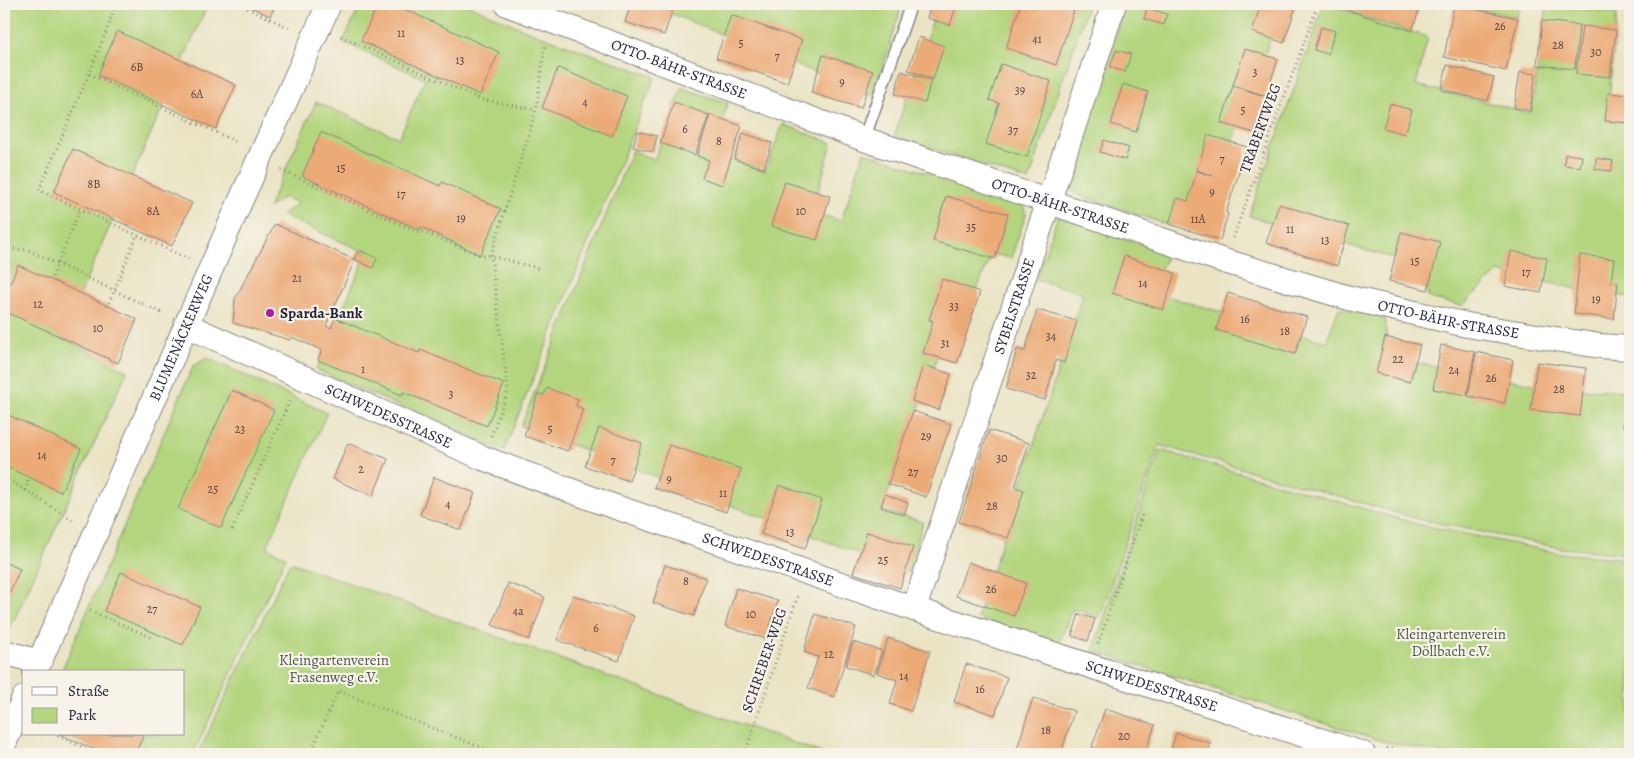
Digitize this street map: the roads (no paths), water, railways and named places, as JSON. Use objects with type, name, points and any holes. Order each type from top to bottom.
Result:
[{"type":"street","name":"BLUMENÄCKERWEG","points":[[37,667],[329,4]]},
{"type":"street","name":"OTTO-BÄHR-STRASSE","points":[[507,4],[864,139],[1224,260],[1349,298],[1467,325],[1600,346],[1630,348]]},
{"type":"street","name":"SYBELSTRASSE","points":[[914,609],[1114,4]]},
{"type":"street","name":"SCHWEDESSTRASSE","points":[[186,325],[483,458],[604,503],[914,609],[1372,750]]},
{"type":"street","points":[[4,652],[37,667]]},
{"type":"street","points":[[4,744],[22,703]]},
{"type":"lane","points":[[864,139],[910,4]]},
{"type":"place","name":"Sparda-Bank","points":[[270,313]]},
{"type":"park label","name":"Kleingartenverein Döllbach e.V.","points":[[1451,642]]},
{"type":"park label","name":"Kleingartenverein Frasenweg e.V.","points":[[334,668]]}]
